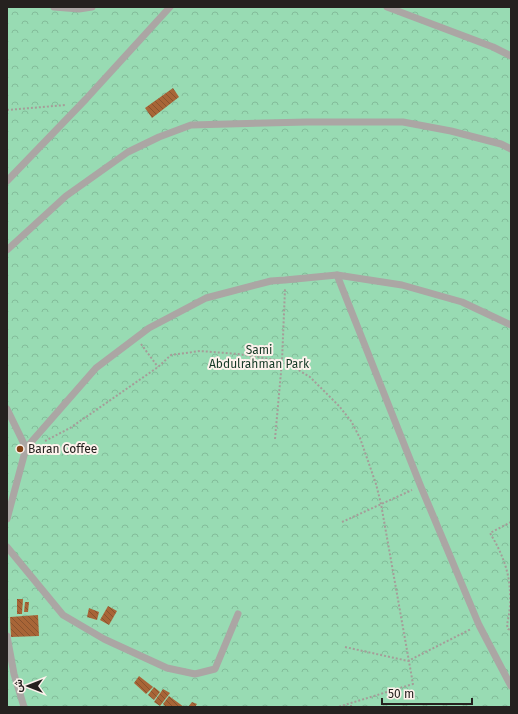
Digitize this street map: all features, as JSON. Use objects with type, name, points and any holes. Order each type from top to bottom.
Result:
[{"type":"lane","points":[[54,7],[79,9],[92,7]]},
{"type":"lane","points":[[7,181],[82,104],[170,7]]},
{"type":"lane","points":[[387,7],[493,47],[511,56]]},
{"type":"lane","points":[[7,250],[66,196],[128,152],[159,137],[191,125],[302,122],[403,122],[451,131],[501,144],[511,149]]},
{"type":"lane","points":[[337,275],[421,487],[479,625],[511,686]]},
{"type":"lane","points":[[7,520],[26,448],[96,368],[149,328],[206,298],[271,281],[337,275],[402,285],[462,302],[511,325]]},
{"type":"lane","points":[[7,408],[26,448]]},
{"type":"lane","points":[[7,547],[63,615],[104,639],[167,668],[195,674],[215,669],[238,614]]},
{"type":"lane","points":[[7,636],[14,674],[24,707]]},
{"type":"path","points":[[7,110],[82,104]]},
{"type":"path","points":[[275,439],[282,362],[285,280]]},
{"type":"path","points":[[137,338],[158,367]]},
{"type":"path","points":[[45,441],[70,428],[158,367],[171,355],[200,351],[238,354],[282,362],[310,377],[339,406],[351,421],[360,438],[376,484],[381,504],[412,684],[338,707]]},
{"type":"path","points":[[342,522],[421,487]]},
{"type":"path","points":[[511,522],[490,533],[498,545],[504,561],[508,579],[510,594],[507,625],[508,630],[511,630]]},
{"type":"path","points":[[345,647],[408,661],[479,625]]},
{"type":"green space","name":"Sami Abdulrahman Park","points":[[7,7],[511,7],[511,707],[7,707]]},
{"type":"building","points":[[173,88],[179,97],[152,118],[145,108]]},
{"type":"building","points":[[17,599],[23,599],[22,614],[17,614]]},
{"type":"building","points":[[25,602],[29,602],[28,612],[24,612]]},
{"type":"building","points":[[108,606],[117,611],[109,625],[100,620]]},
{"type":"building","points":[[89,608],[99,612],[97,620],[87,617]]},
{"type":"building","points":[[38,615],[39,636],[11,637],[10,617]]},
{"type":"building","points":[[139,676],[153,687],[146,694],[134,683]]},
{"type":"building","points":[[154,687],[160,692],[154,700],[148,695]]},
{"type":"building","points":[[163,689],[170,693],[160,706],[154,702]]},
{"type":"building","points":[[169,696],[184,707],[166,707],[163,704]]},
{"type":"building","points":[[192,702],[197,704],[195,707],[188,707]]},
{"type":"place","name":"Baran Coffee","points":[[20,449]]}]
